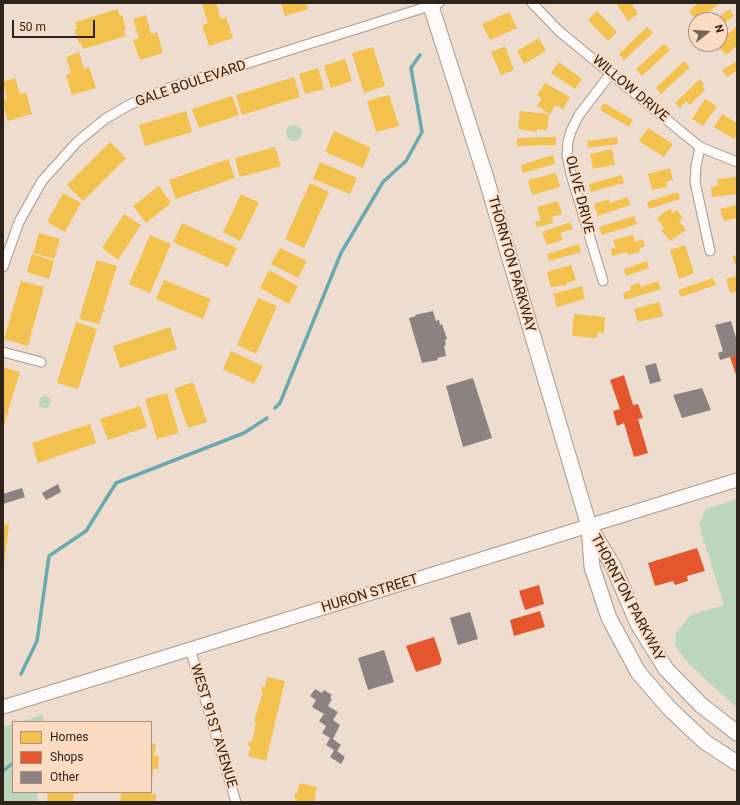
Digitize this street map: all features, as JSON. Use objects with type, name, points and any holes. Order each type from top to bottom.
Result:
[{"type":"main road","name":"THORNTON PARKWAY","points":[[433,4],[589,526],[592,568],[600,593],[615,630],[638,672],[669,708],[687,726],[705,742],[737,763]]},
{"type":"main road","name":"HURON STREET","points":[[3,707],[737,480]]},
{"type":"main road","name":"THORNTON PARKWAY","points":[[589,526],[613,566],[638,624],[666,669],[701,705],[737,733]]},
{"type":"street","name":"WILLOW DRIVE","points":[[532,3],[560,31],[700,147],[737,162]]},
{"type":"street","name":"GALE BOULEVARD","points":[[3,267],[19,222],[42,181],[77,142],[105,119],[129,105],[169,88],[433,4]]},
{"type":"street","name":"OLIVE DRIVE","points":[[603,281],[572,178],[567,156],[568,142],[571,131],[579,115],[611,73]]},
{"type":"street","points":[[700,147],[696,166],[695,182],[710,251]]},
{"type":"street","points":[[3,352],[41,362]]},
{"type":"street","name":"WEST 91ST AVENUE","points":[[190,649],[236,802]]},
{"type":"green space","points":[[294,125],[301,130],[302,133],[297,140],[294,141],[287,136],[286,133],[291,126]]},
{"type":"green space","points":[[43,396],[47,396],[51,402],[47,408],[43,408],[39,404],[39,400]]},
{"type":"green space","points":[[737,499],[737,708],[689,664],[675,646],[676,633],[691,615],[724,605],[699,525],[706,509]]},
{"type":"green space","points":[[43,715],[43,721],[23,721]]},
{"type":"green space","points":[[12,724],[12,793],[38,793],[37,802],[3,802],[3,727]]},
{"type":"building: Homes","points":[[216,3],[221,19],[226,17],[233,38],[209,46],[202,25],[208,23],[202,4]]},
{"type":"building: Homes","points":[[281,3],[306,3],[308,9],[285,16]]},
{"type":"building: Homes","points":[[616,3],[631,3],[638,14],[628,21]]},
{"type":"building: Homes","points":[[698,3],[720,3],[709,12],[689,11]]},
{"type":"building: Homes","points":[[118,9],[120,16],[122,15],[126,29],[124,30],[126,36],[83,49],[74,29],[77,29],[75,22]]},
{"type":"building: Homes","points":[[730,9],[734,16],[728,20],[728,12],[726,12]]},
{"type":"building: Homes","points":[[597,11],[617,32],[608,41],[588,20]]},
{"type":"building: Homes","points":[[509,12],[517,28],[490,40],[482,24]]},
{"type":"building: Homes","points":[[146,15],[151,34],[157,32],[163,53],[140,60],[133,40],[139,38],[133,19]]},
{"type":"building: Homes","points":[[737,26],[737,46],[726,55],[723,52],[728,52],[728,34]]},
{"type":"building: Homes","points":[[647,27],[653,33],[624,60],[619,54]]},
{"type":"building: Homes","points":[[539,38],[546,51],[524,64],[517,51]]},
{"type":"building: Homes","points":[[664,44],[670,50],[642,76],[636,69]]},
{"type":"building: Homes","points":[[505,46],[514,70],[501,75],[491,52]]},
{"type":"building: Homes","points":[[373,47],[385,86],[364,93],[352,53]]},
{"type":"building: Homes","points":[[79,52],[84,69],[89,67],[96,88],[72,95],[66,75],[71,73],[66,57]]},
{"type":"building: Homes","points":[[345,59],[352,81],[331,88],[324,66]]},
{"type":"building: Homes","points":[[684,61],[690,67],[661,94],[656,88]]},
{"type":"building: Homes","points":[[737,61],[737,71],[727,77],[722,70]]},
{"type":"building: Homes","points":[[559,62],[582,79],[575,89],[551,73]]},
{"type":"building: Homes","points":[[318,68],[324,89],[305,94],[299,74]]},
{"type":"building: Homes","points":[[294,77],[300,97],[242,115],[236,95]]},
{"type":"building: Homes","points":[[15,78],[20,94],[26,92],[32,114],[8,121],[3,104],[3,100],[7,99],[3,82]]},
{"type":"building: Homes","points":[[700,79],[704,84],[702,86],[705,90],[690,105],[686,101],[680,108],[675,103]]},
{"type":"building: Homes","points":[[545,83],[570,97],[563,109],[555,105],[550,114],[537,106],[542,98],[537,95]]},
{"type":"building: Homes","points":[[389,95],[399,126],[376,132],[367,101]]},
{"type":"building: Homes","points":[[232,96],[239,115],[199,128],[192,109]]},
{"type":"building: Homes","points":[[705,99],[717,106],[703,126],[692,119]]},
{"type":"building: Homes","points":[[604,103],[633,120],[629,127],[600,110]]},
{"type":"building: Homes","points":[[186,111],[192,132],[145,146],[139,125]]},
{"type":"building: Homes","points":[[520,111],[549,114],[547,130],[537,129],[537,132],[518,129]]},
{"type":"building: Homes","points":[[722,114],[737,123],[737,135],[734,139],[714,127]]},
{"type":"building: Homes","points":[[648,128],[673,144],[664,157],[639,141]]},
{"type":"building: Homes","points":[[334,131],[371,148],[363,168],[325,152]]},
{"type":"building: Homes","points":[[556,137],[556,145],[517,146],[517,138]]},
{"type":"building: Homes","points":[[617,137],[618,144],[588,148],[587,141]]},
{"type":"building: Homes","points":[[110,142],[126,158],[83,201],[67,185]]},
{"type":"building: Homes","points":[[275,147],[281,166],[240,177],[235,158]]},
{"type":"building: Homes","points":[[612,149],[615,165],[593,169],[590,154]]},
{"type":"building: Homes","points":[[553,155],[555,164],[523,173],[521,165]]},
{"type":"building: Homes","points":[[228,159],[235,178],[176,199],[169,180]]},
{"type":"building: Homes","points":[[320,162],[357,178],[350,194],[313,179]]},
{"type":"building: Homes","points":[[670,168],[673,180],[666,182],[667,187],[652,190],[648,174]]},
{"type":"building: Homes","points":[[556,173],[560,187],[532,195],[528,180]]},
{"type":"building: Homes","points":[[622,175],[624,183],[591,192],[589,184]]},
{"type":"building: Homes","points":[[736,177],[737,194],[712,197],[711,187],[718,186],[717,179]]},
{"type":"building: Homes","points":[[310,183],[329,192],[304,248],[285,239]]},
{"type":"building: Homes","points":[[159,186],[171,203],[146,223],[133,206]]},
{"type":"building: Homes","points":[[678,192],[680,199],[649,209],[647,202]]},
{"type":"building: Homes","points":[[63,193],[81,203],[65,232],[47,222]]},
{"type":"building: Homes","points":[[241,194],[259,203],[240,241],[223,232]]},
{"type":"building: Homes","points":[[628,197],[630,205],[598,216],[594,204],[609,199],[610,203]]},
{"type":"building: Homes","points":[[558,201],[562,214],[552,217],[553,223],[537,227],[535,222],[541,220],[537,207]]},
{"type":"building: Homes","points":[[737,205],[737,218],[724,221],[720,209]]},
{"type":"building: Homes","points":[[670,208],[673,213],[677,210],[683,218],[679,221],[686,230],[670,241],[661,230],[664,228],[657,218]]},
{"type":"building: Homes","points":[[124,214],[141,225],[118,260],[102,248]]},
{"type":"building: Homes","points":[[634,216],[637,224],[602,235],[599,227]]},
{"type":"building: Homes","points":[[570,222],[573,229],[560,233],[563,240],[547,245],[542,232]]},
{"type":"building: Homes","points":[[182,223],[237,248],[228,267],[173,242]]},
{"type":"building: Homes","points":[[39,233],[60,239],[54,259],[33,253]]},
{"type":"building: Homes","points":[[150,235],[171,244],[150,293],[129,284]]},
{"type":"building: Homes","points":[[633,235],[635,242],[643,239],[645,246],[639,248],[640,252],[628,255],[627,252],[612,256],[611,249],[616,248],[613,240]]},
{"type":"building: Homes","points":[[579,244],[581,252],[549,261],[547,254]]},
{"type":"building: Homes","points":[[685,245],[694,273],[679,279],[670,250]]},
{"type":"building: Homes","points":[[280,248],[307,261],[298,278],[271,264]]},
{"type":"building: Homes","points":[[32,254],[54,261],[49,279],[27,272]]},
{"type":"building: Homes","points":[[737,255],[737,264],[735,264],[732,256]]},
{"type":"building: Homes","points":[[97,260],[117,266],[99,324],[79,319]]},
{"type":"building: Homes","points":[[647,261],[649,268],[626,276],[624,269]]},
{"type":"building: Homes","points":[[571,265],[576,280],[566,283],[567,285],[551,287],[547,272]]},
{"type":"building: Homes","points":[[269,270],[298,286],[289,304],[260,288]]},
{"type":"building: Homes","points":[[737,276],[737,291],[730,293],[726,279]]},
{"type":"building: Homes","points":[[713,278],[716,285],[681,297],[678,290]]},
{"type":"building: Homes","points":[[164,280],[211,299],[203,319],[156,299]]},
{"type":"building: Homes","points":[[21,281],[44,287],[28,346],[4,339]]},
{"type":"building: Homes","points":[[658,281],[661,289],[625,300],[623,293],[631,290],[630,286],[639,283],[641,287]]},
{"type":"building: Homes","points":[[582,286],[585,299],[557,307],[553,294]]},
{"type":"building: Homes","points":[[258,298],[277,306],[256,354],[237,345]]},
{"type":"building: Homes","points":[[659,302],[663,316],[638,322],[634,309]]},
{"type":"building: Homes","points":[[574,314],[605,317],[604,333],[598,332],[597,338],[572,336]]},
{"type":"building: Homes","points":[[76,322],[97,329],[78,389],[57,383]]},
{"type":"building: Homes","points":[[170,327],[177,349],[120,368],[113,346]]},
{"type":"building: Homes","points":[[231,351],[263,366],[254,384],[223,369]]},
{"type":"building: Homes","points":[[3,367],[20,372],[3,428]]},
{"type":"building: Homes","points":[[193,382],[207,422],[188,428],[174,389]]},
{"type":"building: Homes","points":[[167,393],[179,433],[157,439],[145,399]]},
{"type":"building: Homes","points":[[140,406],[147,427],[108,440],[100,419]]},
{"type":"building: Homes","points":[[90,424],[96,443],[38,463],[32,443]]},
{"type":"building: Homes","points":[[3,524],[9,525],[4,563],[3,563]]},
{"type":"building: Homes","points":[[267,677],[285,681],[266,761],[248,756],[251,747],[248,746],[249,741],[252,742],[256,722],[254,721],[263,692],[261,691],[262,686],[265,687]]},
{"type":"building: Homes","points":[[152,743],[156,744],[154,756],[159,756],[158,769],[153,769],[152,781]]},
{"type":"building: Homes","points":[[300,783],[317,787],[314,802],[295,802],[295,793],[297,793]]},
{"type":"building: Homes","points":[[48,793],[78,793],[74,794],[73,802],[47,802]]},
{"type":"building: Homes","points":[[121,793],[156,794],[155,802],[120,802]]},
{"type":"building: Shops","points":[[737,355],[737,378],[730,357]]},
{"type":"building: Shops","points":[[624,375],[633,405],[638,404],[643,418],[638,419],[648,453],[634,457],[624,423],[617,426],[613,411],[620,409],[610,380]]},
{"type":"building: Shops","points":[[697,548],[705,571],[687,576],[688,581],[675,585],[673,581],[655,586],[648,563]]},
{"type":"building: Shops","points":[[539,585],[544,604],[525,610],[519,591]]},
{"type":"building: Shops","points":[[540,611],[545,627],[514,636],[510,620]]},
{"type":"building: Shops","points":[[434,637],[442,661],[440,662],[441,664],[416,672],[406,646]]},
{"type":"building: Other","points":[[433,311],[436,321],[439,320],[440,325],[442,324],[447,339],[445,340],[446,345],[444,346],[446,356],[437,358],[438,360],[422,363],[409,318]]},
{"type":"building: Other","points":[[731,321],[737,341],[737,355],[720,360],[718,353],[723,351],[715,325]]},
{"type":"building: Other","points":[[656,363],[661,381],[650,384],[645,366]]},
{"type":"building: Other","points":[[473,378],[492,438],[463,447],[446,386]]},
{"type":"building: Other","points":[[702,388],[711,410],[682,418],[673,395]]},
{"type":"building: Other","points":[[58,484],[61,492],[46,500],[42,493]]},
{"type":"building: Other","points":[[22,488],[25,497],[3,504],[3,494]]},
{"type":"building: Other","points":[[470,612],[478,639],[458,645],[450,618]]},
{"type":"building: Other","points":[[384,650],[394,682],[368,690],[358,658]]},
{"type":"building: Other","points":[[315,689],[322,693],[324,690],[332,695],[330,698],[332,699],[328,706],[338,712],[333,720],[340,725],[333,739],[341,745],[337,751],[345,757],[341,764],[330,757],[334,750],[326,745],[330,738],[322,733],[326,726],[319,721],[324,714],[312,707],[316,700],[310,696]]},
{"type":"waterway","points":[[275,408],[280,403],[341,253],[383,182],[406,161],[422,132],[411,68],[420,55]]},
{"type":"waterway","points":[[21,674],[37,641],[49,556],[86,531],[116,483],[244,433],[267,418]]},
{"type":"waterway","points":[[3,771],[12,764]]}]
